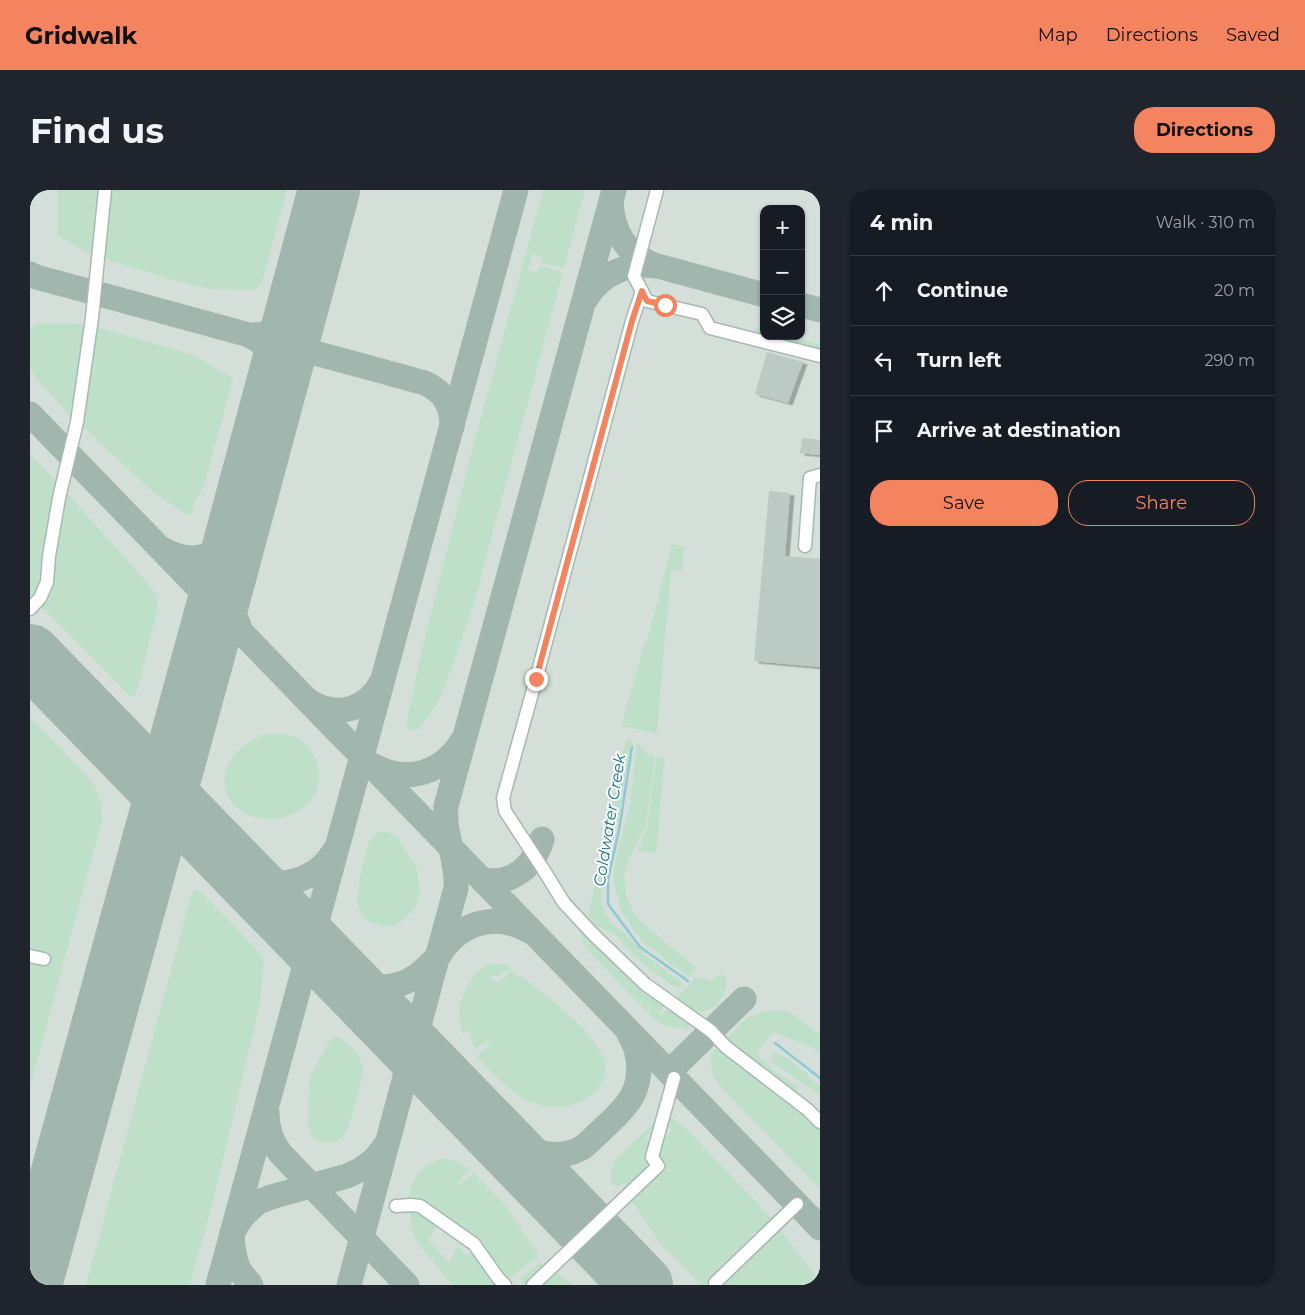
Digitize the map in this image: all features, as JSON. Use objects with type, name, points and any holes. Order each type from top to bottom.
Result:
[{"type":"lane","points":[[30,609],[40,598],[47,582],[49,556],[59,498],[77,422],[92,318],[105,190]]},
{"type":"lane","points":[[657,190],[634,276],[647,301],[702,314],[710,328],[820,356]]},
{"type":"lane","points":[[642,291],[632,321],[503,798],[505,811],[564,903],[594,935],[645,984],[710,1031],[726,1047],[808,1110],[820,1122]]},
{"type":"lane","points":[[804,546],[810,478],[820,475]]},
{"type":"lane","points":[[30,956],[44,959]]},
{"type":"lane","points":[[533,1285],[658,1166],[652,1157],[674,1078]]},
{"type":"lane","points":[[715,1283],[797,1204]]},
{"type":"lane","points":[[396,1206],[420,1206],[474,1244],[505,1285]]},
{"type":"shaded area","points":[[30,190],[820,190],[820,1285],[30,1285]]},
{"type":"green space","points":[[58,190],[100,190],[92,255],[58,236]]},
{"type":"green space","points":[[111,190],[287,190],[262,282],[256,290],[208,289],[104,259]]},
{"type":"green space","points":[[543,190],[585,190],[564,268],[541,263],[542,256],[532,254],[528,270],[538,272],[539,266],[563,272],[471,613],[442,694],[433,710],[417,731],[408,729],[406,726],[421,653],[471,454]]},
{"type":"green space","points":[[36,323],[86,324],[72,417],[38,381],[30,367],[30,331]]},
{"type":"green space","points":[[96,327],[191,354],[233,378],[204,486],[195,501],[191,515],[152,491],[81,425]]},
{"type":"green space","points":[[756,327],[760,328],[760,337],[752,335]]},
{"type":"green space","points":[[771,340],[802,340],[820,345],[820,353]]},
{"type":"green space","points":[[30,454],[57,482],[42,580],[38,591],[32,597],[30,595]]},
{"type":"green space","points":[[66,492],[156,595],[157,611],[138,688],[134,696],[131,697],[41,606],[51,589]]},
{"type":"green space","points":[[672,544],[684,547],[682,571],[671,571],[657,733],[621,726],[645,642],[647,642]]},
{"type":"green space","points":[[30,717],[89,778],[97,790],[101,804],[102,820],[30,1087],[30,962],[45,966],[48,954],[30,949]]},
{"type":"green space","points":[[264,734],[287,735],[301,740],[312,752],[318,766],[319,782],[316,792],[304,807],[289,816],[264,819],[247,814],[233,804],[225,789],[225,773],[233,757],[245,745]]},
{"type":"green space","points":[[626,740],[632,741],[616,831],[604,873],[601,903],[611,923],[628,936],[643,953],[682,983],[680,988],[673,986],[648,968],[615,934],[596,926],[588,916]]},
{"type":"green space","points":[[637,742],[648,755],[655,756],[646,825],[630,856],[624,875],[626,895],[636,917],[696,968],[690,977],[643,943],[621,910],[616,890],[613,873],[629,811]]},
{"type":"green space","points":[[656,757],[665,757],[656,853],[638,851],[647,829]]},
{"type":"green space","points":[[387,831],[396,836],[417,869],[420,893],[416,906],[407,917],[395,925],[384,926],[366,920],[357,904],[360,878],[368,843],[377,833]]},
{"type":"green space","points":[[196,890],[201,892],[260,953],[264,960],[260,1004],[213,1201],[190,1285],[86,1285],[192,892]]},
{"type":"green space","points":[[577,926],[629,977],[644,990],[666,1004],[659,1011],[661,1015],[670,1008],[689,1021],[689,1028],[686,1032],[684,1027],[668,1026],[654,1019],[590,953]]},
{"type":"green space","points":[[501,964],[511,968],[508,972],[504,970],[498,977],[491,975],[490,980],[499,983],[511,971],[518,977],[520,975],[581,1027],[600,1051],[606,1066],[605,1075],[597,1090],[586,1099],[573,1105],[559,1107],[533,1103],[523,1098],[504,1084],[477,1057],[490,1044],[487,1040],[475,1050],[467,1028],[463,1035],[459,1008],[465,991],[476,973],[485,966]]},
{"type":"green space","points":[[719,975],[726,975],[726,989],[715,1006],[710,1009],[705,1011],[694,1010],[676,997],[687,988],[695,977],[712,980]]},
{"type":"green space","points":[[766,1011],[789,1011],[820,1035],[820,1054],[812,1047],[773,1032],[758,1051],[760,1058],[798,1087],[796,1095],[762,1070],[727,1038],[748,1017]]},
{"type":"green space","points":[[339,1037],[354,1049],[361,1061],[364,1072],[348,1128],[343,1137],[333,1143],[320,1142],[312,1136],[308,1127],[309,1078],[328,1043],[333,1038]]},
{"type":"green space","points":[[719,1046],[805,1114],[820,1129],[820,1189],[719,1085],[712,1070],[711,1054]]},
{"type":"green space","points":[[773,1051],[793,1062],[801,1071],[807,1072],[808,1077],[820,1086],[820,1095],[773,1063],[771,1058]]},
{"type":"green space","points":[[670,1117],[691,1134],[775,1223],[761,1235],[754,1232],[752,1234],[754,1243],[712,1285],[701,1285],[661,1244],[632,1201],[639,1195],[636,1191],[658,1157],[662,1133],[666,1137],[672,1130],[669,1127],[663,1132]]},
{"type":"green space","points":[[655,1122],[655,1140],[649,1134],[645,1137],[653,1146],[650,1162],[645,1167],[648,1171],[628,1191],[623,1183],[618,1187],[610,1182],[611,1169],[615,1160]]},
{"type":"green space","points":[[442,1159],[457,1162],[470,1170],[457,1182],[460,1185],[474,1173],[505,1205],[539,1256],[506,1282],[479,1243],[407,1203],[411,1187],[417,1175],[427,1166]]},
{"type":"green space","points":[[408,1208],[417,1209],[437,1224],[429,1241],[449,1263],[457,1247],[461,1249],[464,1255],[471,1253],[467,1241],[500,1285],[452,1285],[414,1237]]},
{"type":"green space","points":[[778,1227],[820,1281],[820,1285],[719,1285]]},
{"type":"green space","points":[[540,1262],[546,1269],[529,1285],[525,1285],[520,1279]]},
{"type":"green space","points":[[554,1271],[574,1285],[538,1285]]},
{"type":"building","points":[[767,352],[803,362],[788,403],[755,394]]},
{"type":"building","points":[[802,438],[820,440],[820,455],[800,453]]},
{"type":"building","points":[[769,491],[790,493],[785,556],[820,559],[820,667],[754,661]]},
{"type":"waterway","name":"Coldwater Creek","points":[[632,747],[619,830],[608,879],[608,904],[640,947],[688,981]]},
{"type":"waterway","name":"Coldwater Creek","points":[[775,1043],[820,1078]]},
{"type":"taxiway","points":[[218,1285],[516,190]]},
{"type":"taxiway","points":[[349,1285],[456,888],[455,867],[447,827],[446,806],[614,190]]},
{"type":"taxiway","points":[[611,202],[614,223],[622,240],[628,248],[644,260],[654,265],[760,294]]},
{"type":"taxiway","points":[[586,299],[599,283],[616,272],[635,266],[656,266]]},
{"type":"taxiway","points":[[30,274],[425,383],[446,400],[452,419],[452,427]]},
{"type":"taxiway","points":[[805,306],[820,310]]},
{"type":"taxiway","points":[[249,335],[265,334],[278,329],[289,320],[298,307]]},
{"type":"taxiway","points":[[250,336],[258,340],[272,358],[275,373],[275,390]]},
{"type":"taxiway","points":[[30,414],[820,1228]]},
{"type":"taxiway","points":[[162,549],[187,558],[198,558],[208,555],[226,541],[240,519]]},
{"type":"taxiway","points":[[227,568],[229,597],[239,625]]},
{"type":"taxiway","points":[[309,701],[329,709],[349,709],[367,700],[375,693],[381,683]]},
{"type":"taxiway","points":[[374,766],[399,774],[423,772],[435,768],[445,761],[462,741]]},
{"type":"taxiway","points":[[482,880],[503,880],[520,872],[533,858],[542,839]]},
{"type":"taxiway","points":[[240,872],[255,878],[280,883],[299,880],[323,866],[334,851]]},
{"type":"taxiway","points":[[284,918],[298,939],[303,951],[304,964]]},
{"type":"taxiway","points":[[440,954],[458,934],[480,923],[504,922],[517,925],[529,931]]},
{"type":"taxiway","points":[[310,944],[348,978],[365,985],[382,987],[399,984],[415,977],[438,956]]},
{"type":"taxiway","points":[[669,1072],[744,999]]},
{"type":"taxiway","points":[[383,1019],[392,1031],[398,1044],[405,1065],[405,1073]]},
{"type":"taxiway","points":[[420,1027],[424,1052],[437,1073]]},
{"type":"taxiway","points":[[490,1128],[500,1135],[537,1152],[563,1154],[576,1151],[587,1144],[622,1110],[632,1097],[639,1070],[636,1051],[629,1034]]},
{"type":"taxiway","points":[[267,1112],[270,1134],[281,1154],[407,1285]]},
{"type":"taxiway","points":[[251,1285],[239,1270],[236,1262],[232,1234],[246,1213],[258,1202],[271,1197],[347,1176],[360,1170],[374,1160],[385,1146]]},
{"type":"runway","points":[[31,1285],[329,190]]},
{"type":"runway","points":[[30,655],[642,1285]]},
{"type":"route","points":[[536,679],[632,321],[642,291],[647,301],[665,305]]}]
